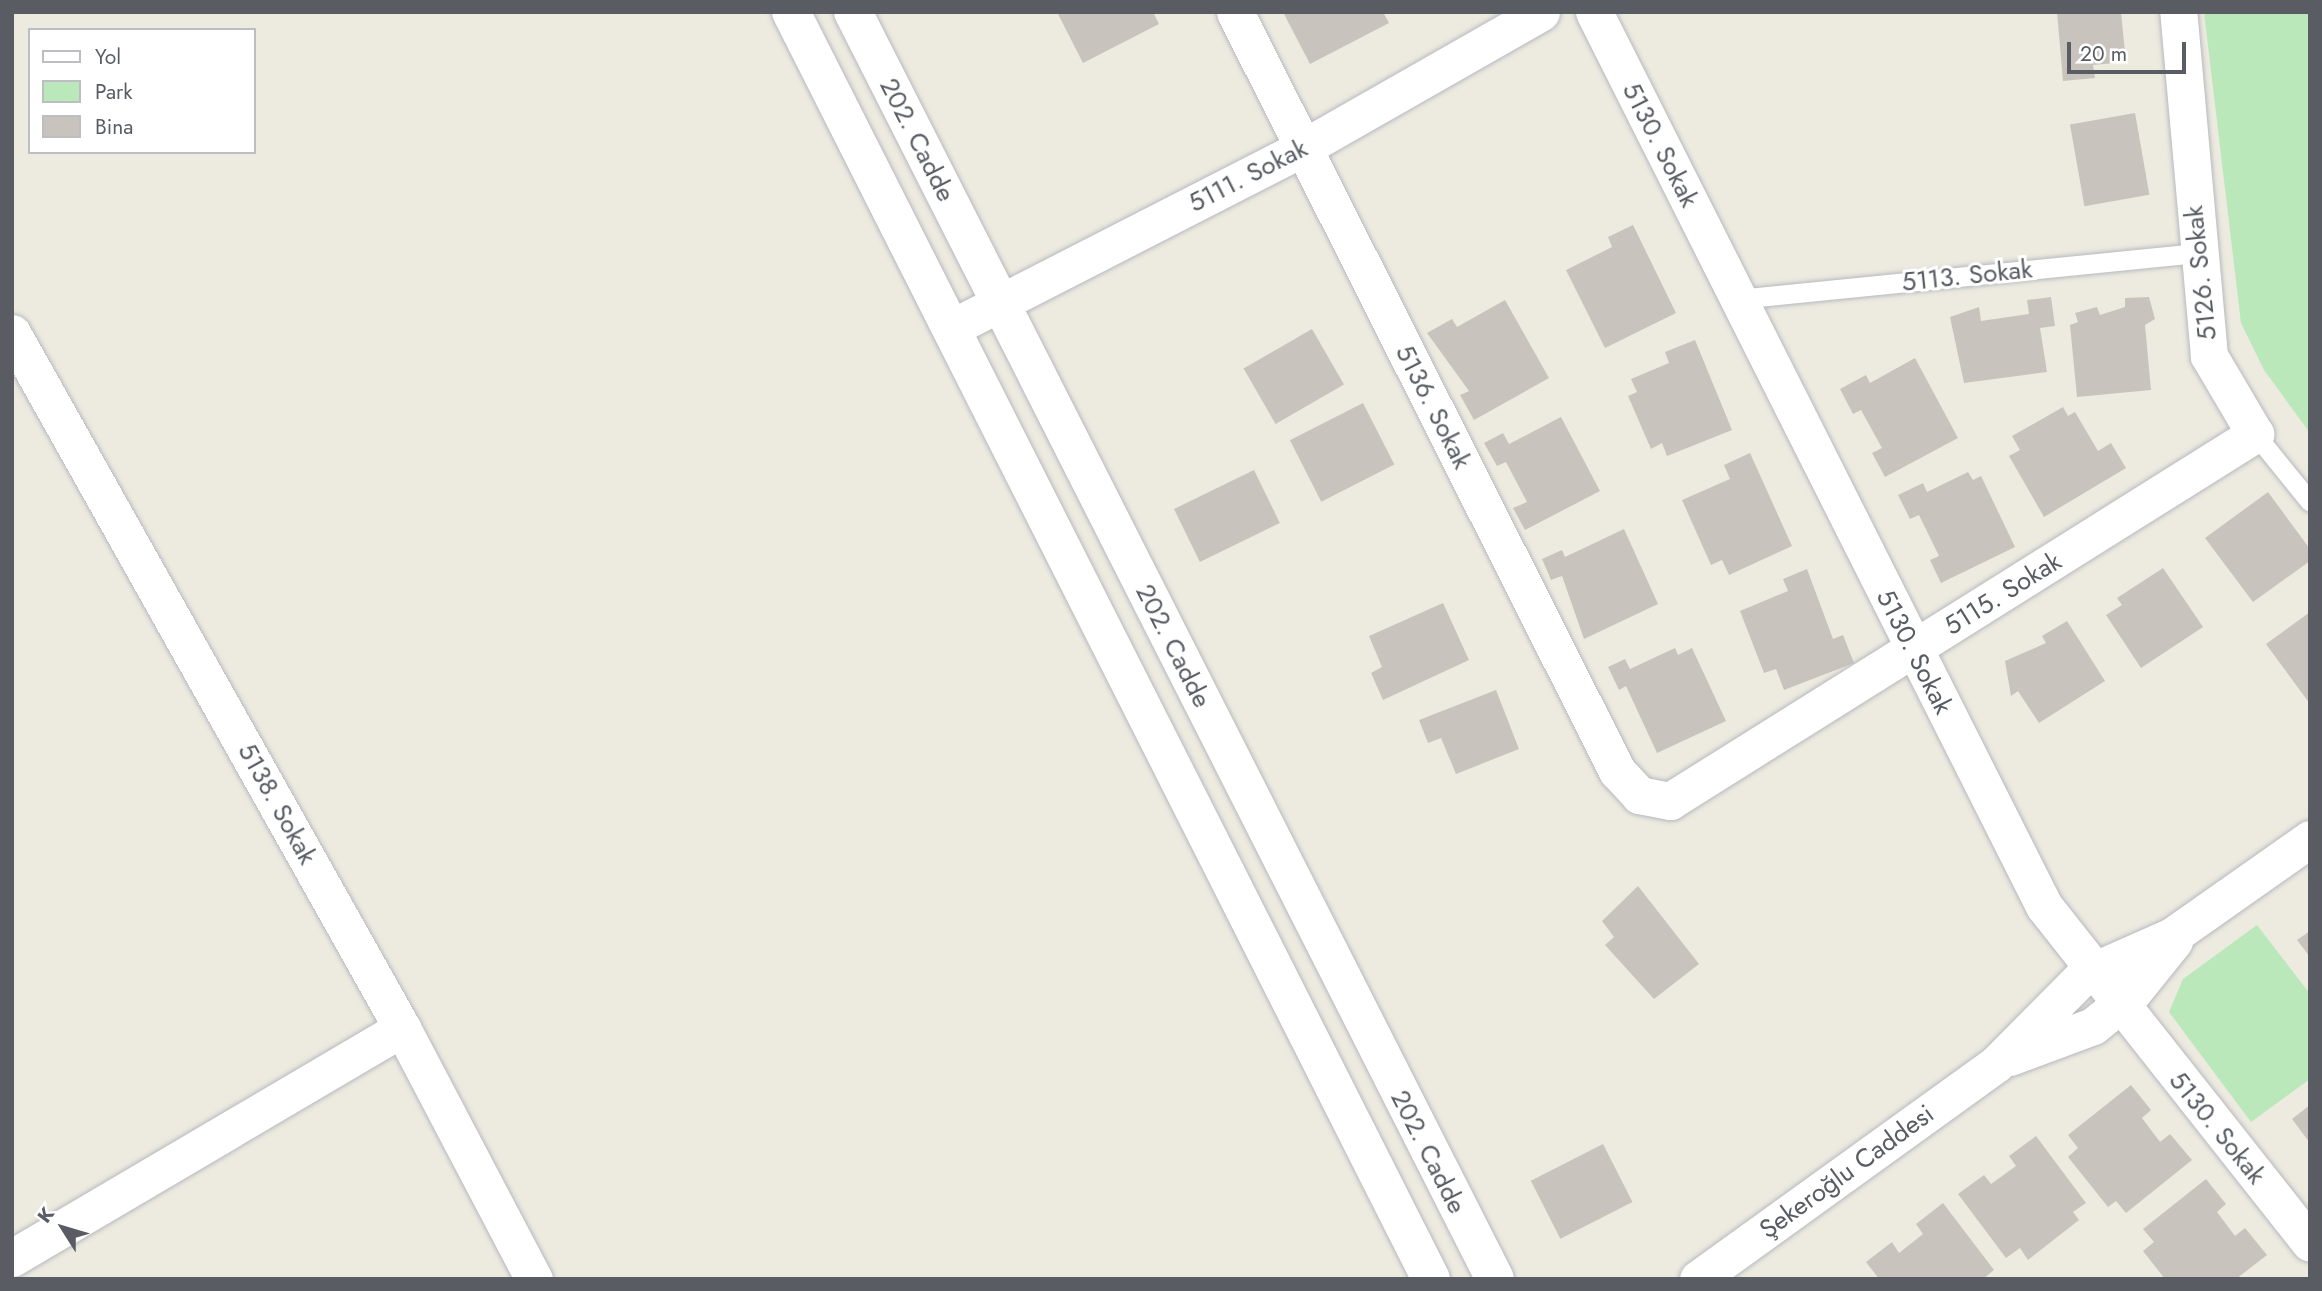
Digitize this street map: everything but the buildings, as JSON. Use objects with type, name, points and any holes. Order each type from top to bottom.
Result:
[{"type":"main road","name":"202. Cadde","points":[[791,12],[1431,1279]]},
{"type":"main road","name":"202. Cadde","points":[[853,12],[1495,1279]]},
{"type":"street","name":"5136. Sokak","points":[[1235,12],[1617,771],[1639,795]]},
{"type":"street","name":"5111. Sokak","points":[[951,328],[1303,148],[1541,12]]},
{"type":"street","name":"5130. Sokak","points":[[1594,12],[2015,854],[2091,972],[2310,1243]]},
{"type":"street","name":"5126. Sokak","points":[[2178,12],[2209,356],[2221,385],[2255,434]]},
{"type":"street","name":"5138. Sokak","points":[[12,333],[402,1028],[534,1279]]},
{"type":"street","name":"5115. Sokak","points":[[1639,795],[1670,801],[1687,795],[2255,434]]},
{"type":"street","name":"Şekeroğlu Caddesi","points":[[1698,1279],[1996,1064],[2091,972],[2193,923],[2310,839]]},
{"type":"street","name":"Şekeroğlu Caddesi","points":[[1996,1064],[2073,1036],[2119,1006],[2193,923]]},
{"type":"street","points":[[12,1258],[402,1028]]},
{"type":"lane","name":"5113. Sokak","points":[[1737,299],[2198,253]]},
{"type":"lane","name":"5126. Sokak","points":[[2255,434],[2310,502]]},
{"type":"green space","points":[[2204,12],[2310,12],[2310,433],[2264,370],[2241,323]]},
{"type":"green space","points":[[2257,925],[2310,994],[2310,1079],[2251,1122],[2169,1012],[2183,979]]}]
